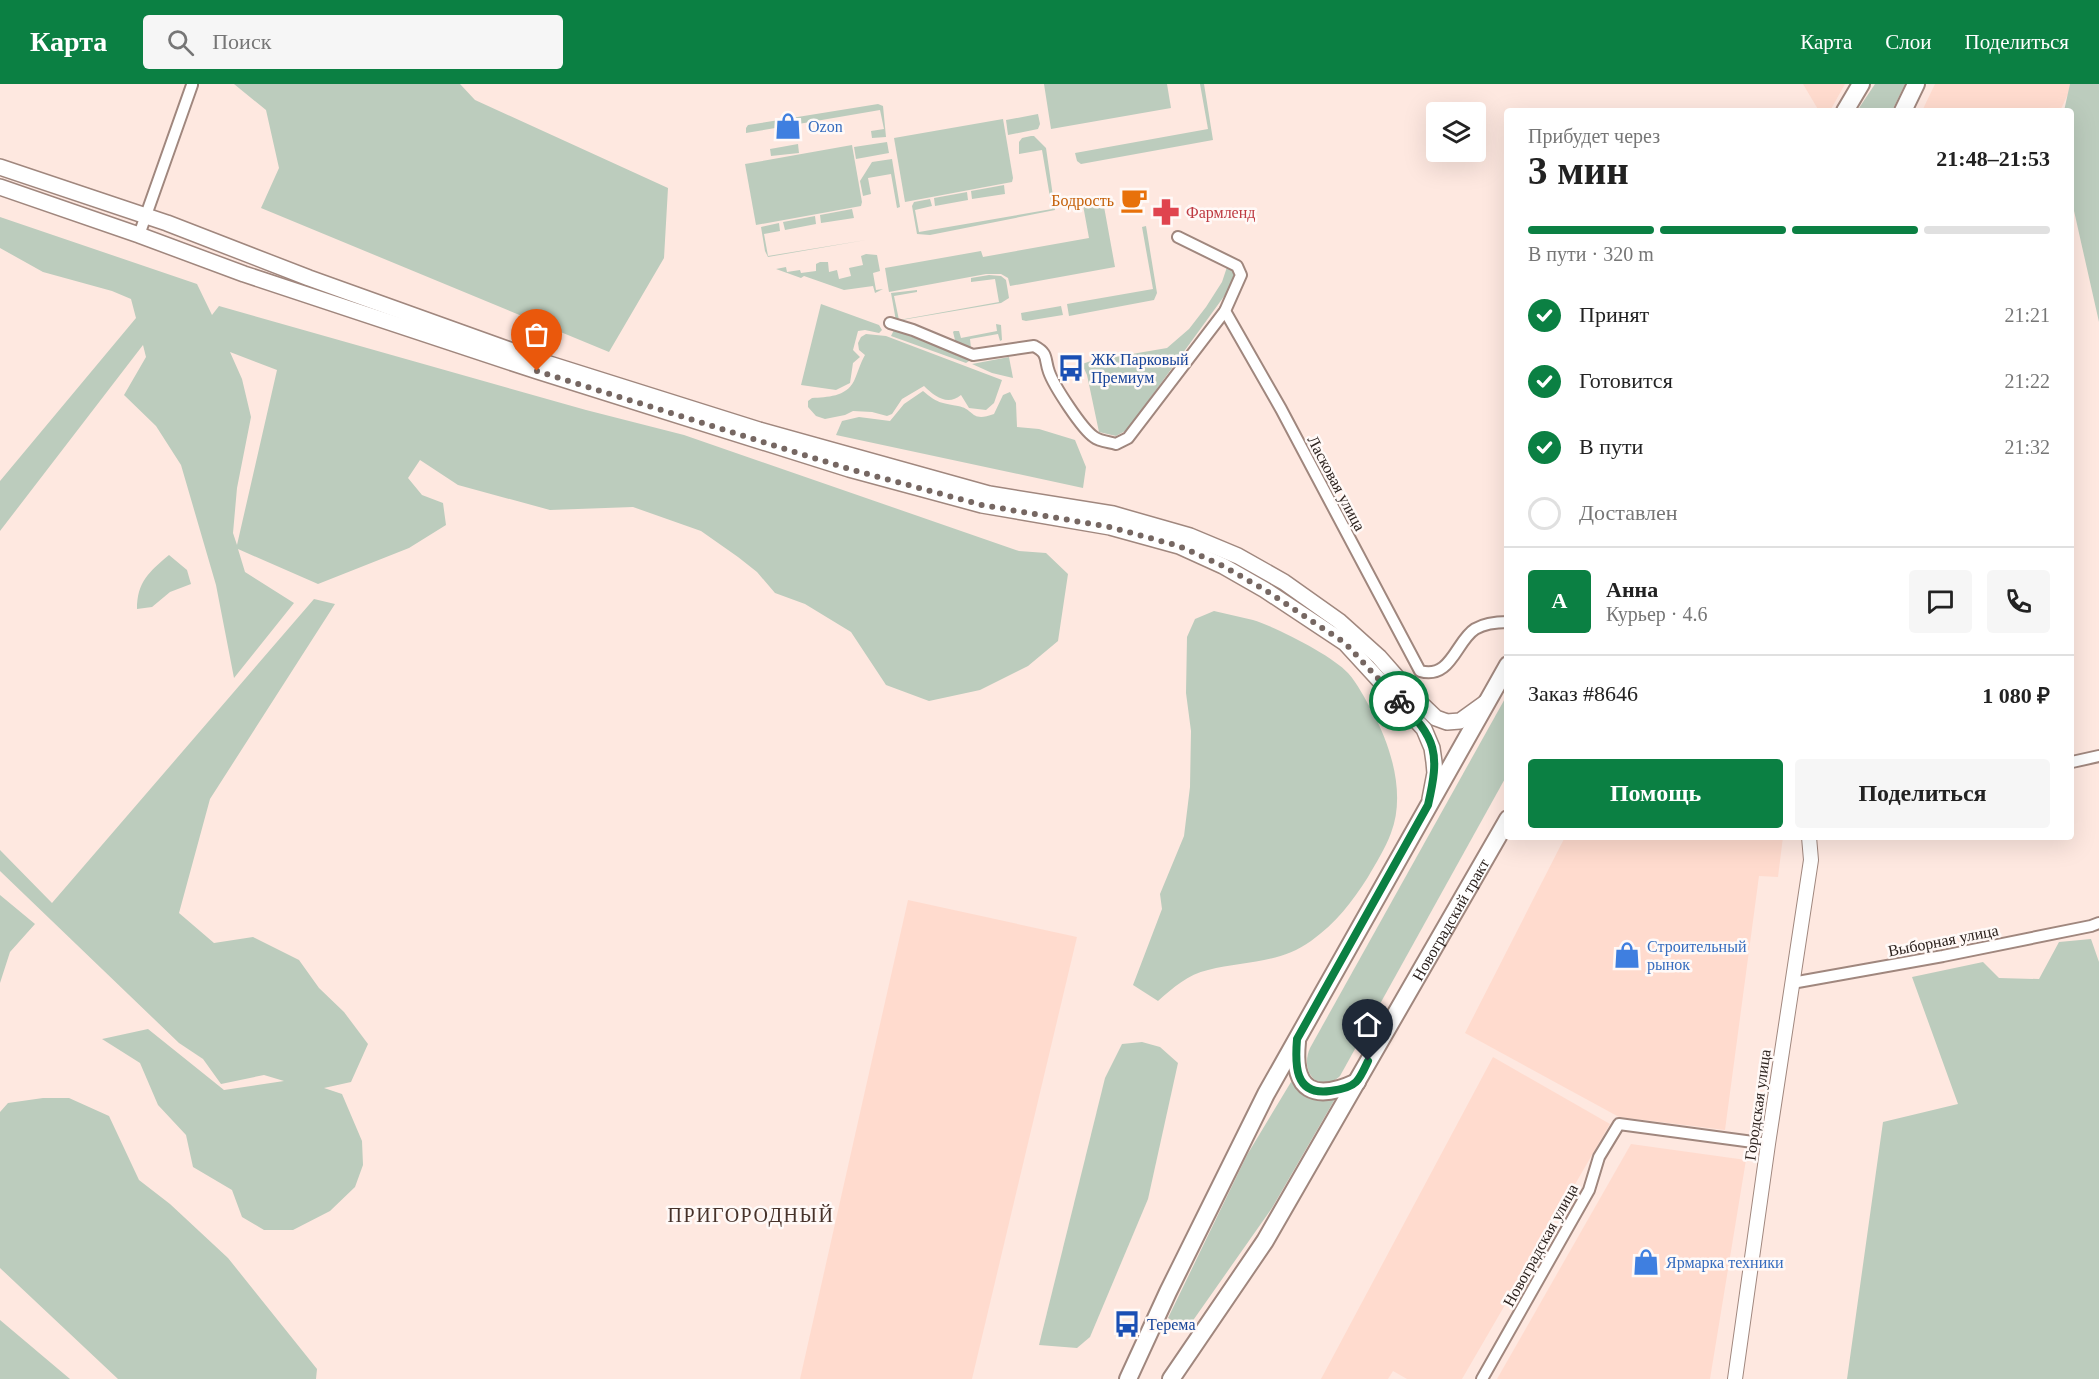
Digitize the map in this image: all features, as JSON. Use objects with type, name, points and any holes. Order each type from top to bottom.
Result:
[{"type":"main road","points":[[1847,108],[1861,84]]},
{"type":"main road","points":[[1904,108],[1916,84]]},
{"type":"main road","points":[[0,167],[146,216],[309,278],[543,362],[759,430],[989,494],[1113,514],[1190,537],[1238,556],[1284,582],[1339,621],[1379,657],[1436,718],[1447,722],[1460,721],[1487,701]]},
{"type":"main road","points":[[0,187],[311,297],[849,469],[982,505],[1110,527],[1179,546],[1223,566],[1265,590],[1345,643],[1421,723],[1427,734],[1432,748],[1435,773],[1428,805]]},
{"type":"main road","points":[[1128,1379],[1168,1292],[1266,1094],[1504,672]]},
{"type":"main road","name":"Новоградский тракт","points":[[1171,1379],[1265,1241],[1503,831]]},
{"type":"main road","points":[[1297,1039],[1295,1061],[1299,1077],[1308,1088],[1322,1092],[1339,1090],[1356,1082]]},
{"type":"street","points":[[139,235],[192,85]]},
{"type":"street","points":[[890,323],[973,355],[1034,346],[1042,350],[1049,372],[1076,415],[1094,438],[1116,444],[1128,438],[1225,310],[1241,275],[1237,266],[1178,237]]},
{"type":"street","name":"Ласковая улица","points":[[1225,310],[1286,419],[1420,671],[1428,674],[1436,672],[1454,656],[1474,629],[1504,622]]},
{"type":"street","points":[[2074,762],[2099,756]]},
{"type":"street","name":"Городская улица","points":[[1735,1379],[1811,860],[1809,840]]},
{"type":"street","name":"Выборная улица","points":[[1792,983],[1943,956],[2099,923]]},
{"type":"street","name":"Новоградская улица","points":[[1482,1379],[1589,1190],[1599,1158],[1619,1124],[1768,1144]]},
{"type":"shaded area","points":[[1803,84],[1845,84],[1832,108],[1817,108]]},
{"type":"shaded area","points":[[1935,84],[2073,84],[2061,108],[1923,108]]},
{"type":"shaded area","name":"Строительный рынок","points":[[1563,840],[1783,840],[1778,877],[1759,876],[1725,1130],[1619,1117],[1465,1033]]},
{"type":"shaded area","points":[[908,900],[1077,937],[972,1379],[800,1379]]},
{"type":"shaded area","points":[[1493,1057],[1610,1124],[1462,1379],[1407,1379],[1393,1371],[1388,1379],[1321,1379]]},
{"type":"shaded area","name":"Ярмарка техники","points":[[1631,1144],[1746,1160],[1710,1379],[1497,1379]]},
{"type":"green space","points":[[234,84],[460,84],[475,100],[668,188],[664,258],[609,352],[261,208],[279,168],[266,110]]},
{"type":"green space","points":[[1044,84],[1167,84],[1171,108],[1051,129]]},
{"type":"green space","points":[[1200,84],[1204,84],[1213,140],[1081,164],[1077,161],[1075,153],[1208,129]]},
{"type":"green space","points":[[1875,84],[1905,84],[1893,108],[1859,108]]},
{"type":"green space","points":[[2070,84],[2099,84],[2099,322],[2074,211],[2074,108],[2065,108]]},
{"type":"green space","points":[[878,104],[883,106],[886,137],[872,138],[871,131],[884,129],[880,110],[746,133],[748,125]]},
{"type":"green space","points":[[1038,114],[1040,124],[1038,129],[1008,135],[1006,120]]},
{"type":"green space","points":[[1003,119],[1012,182],[905,202],[894,138]]},
{"type":"green space","points":[[1034,136],[1046,148],[1055,210],[930,235],[917,234],[912,206],[914,202],[930,199],[932,206],[915,210],[919,232],[1052,209],[1042,150],[1019,154],[1019,142],[1022,138]]},
{"type":"green space","points":[[887,142],[889,153],[856,159],[854,147]]},
{"type":"green space","points":[[798,144],[799,153],[771,156],[770,149]]},
{"type":"green space","points":[[852,145],[861,206],[756,225],[745,164]]},
{"type":"green space","points":[[892,159],[900,207],[897,208],[891,174],[868,178],[871,194],[863,196],[860,181],[872,162]]},
{"type":"green space","points":[[1004,185],[1005,194],[972,199],[971,191]]},
{"type":"green space","points":[[967,192],[968,200],[935,206],[934,198]]},
{"type":"green space","points":[[1103,201],[1115,267],[1010,286],[1008,278],[1001,274],[986,274],[889,292],[885,268],[981,251],[983,257],[1089,238],[1083,205]]},
{"type":"green space","points":[[852,209],[854,218],[821,223],[820,215]]},
{"type":"green space","points":[[815,216],[816,224],[785,230],[783,222]]},
{"type":"green space","points":[[0,217],[197,284],[212,315],[219,306],[586,410],[684,435],[1019,551],[1046,553],[1068,574],[1058,641],[1028,666],[980,690],[929,701],[886,685],[851,632],[805,604],[775,593],[757,572],[701,531],[633,507],[550,510],[458,485],[420,460],[408,478],[422,495],[443,503],[446,525],[409,548],[318,584],[238,549],[245,572],[294,603],[234,678],[216,585],[181,465],[156,426],[124,395],[146,357],[143,345],[0,531],[0,481],[136,318],[131,299],[112,291],[43,272],[0,248]],"holes":[[[230,352],[277,370],[237,545],[233,533],[237,488],[251,417],[242,379]]]},
{"type":"green space","points":[[779,223],[780,231],[764,234],[768,256],[866,240],[768,257],[761,227]]},
{"type":"green space","points":[[1146,226],[1157,293],[1154,300],[1069,316],[1067,304],[1153,289],[1142,227]]},
{"type":"green space","points":[[877,255],[880,271],[873,273],[876,290],[883,289],[875,293],[873,286],[844,290],[776,269],[786,267],[787,272],[800,270],[801,273],[816,271],[816,264],[828,262],[829,272],[837,270],[839,279],[851,276],[849,268],[863,265],[861,256]]},
{"type":"green space","points":[[1227,267],[1233,269],[1235,277],[1233,284],[1127,430],[1116,436],[1099,432],[1087,375],[1082,364],[1167,348],[1189,329],[1206,307],[1222,282]]},
{"type":"green space","points":[[1001,276],[1006,280],[1009,298],[1001,303],[896,321],[891,293],[917,290],[917,292],[894,296],[899,320],[999,302],[995,279],[971,282],[971,278]]},
{"type":"green space","points":[[821,304],[879,325],[882,330],[879,333],[858,331],[853,350],[860,357],[853,363],[850,383],[836,390],[801,385]]},
{"type":"green space","points":[[1061,306],[1063,315],[1022,320],[1021,313]]},
{"type":"green space","points":[[996,324],[1001,325],[1002,340],[1000,341],[998,334],[970,339],[971,348],[956,344],[954,331],[959,331],[961,338],[997,331]]},
{"type":"green space","points":[[894,330],[972,359],[966,363],[891,336]]},
{"type":"green space","points":[[866,334],[886,336],[1002,380],[994,403],[986,410],[969,408],[961,395],[946,400],[933,394],[924,386],[902,399],[892,414],[887,416],[853,411],[825,419],[816,416],[808,407],[808,401],[812,398],[836,395],[851,386],[865,355],[859,350],[858,343]]},
{"type":"green space","points":[[1009,357],[1013,378],[992,373],[972,364]]},
{"type":"green space","points":[[923,391],[939,402],[963,408],[981,417],[994,414],[1003,395],[1010,392],[1016,403],[1017,427],[1039,429],[1075,440],[1086,467],[1083,488],[836,435],[842,421],[859,417],[890,421],[904,404]]},
{"type":"green space","points":[[169,555],[187,570],[191,584],[170,592],[152,607],[137,609],[139,592],[145,578]]},
{"type":"green space","points":[[314,599],[335,604],[210,799],[179,913],[214,943],[253,937],[299,960],[319,988],[344,1012],[368,1044],[351,1082],[324,1088],[342,1094],[362,1141],[363,1165],[355,1187],[330,1211],[293,1230],[264,1230],[242,1217],[232,1190],[193,1167],[186,1135],[158,1105],[140,1063],[102,1039],[148,1029],[224,1090],[284,1081],[264,1075],[221,1084],[203,1059],[179,1043],[0,871],[0,850],[52,903]]},
{"type":"green space","points":[[1214,611],[1253,620],[1275,629],[1304,643],[1341,666],[1348,673],[1372,711],[1385,739],[1397,786],[1395,818],[1386,845],[1356,895],[1343,912],[1311,941],[1274,958],[1221,967],[1194,975],[1181,982],[1158,1001],[1133,985],[1162,909],[1160,894],[1184,836],[1190,787],[1191,731],[1186,693],[1187,637],[1195,619]]},
{"type":"green space","points":[[1504,700],[1504,780],[1340,1076],[1325,1083],[1313,1079],[1307,1066],[1310,1048]]},
{"type":"green space","points":[[0,895],[35,924],[10,952],[0,983]]},
{"type":"green space","points":[[2091,939],[2099,962],[2099,1379],[1847,1379],[1883,1122],[1958,1104],[1912,977],[1983,962],[1999,978],[2039,979],[2059,942]]},
{"type":"green space","points":[[1142,1042],[1160,1047],[1178,1063],[1148,1199],[1090,1337],[1077,1348],[1039,1345],[1105,1078],[1122,1044]]},
{"type":"green space","points":[[1291,1082],[1311,1097],[1335,1099],[1272,1208],[1187,1329],[1168,1318],[1247,1155]]},
{"type":"green space","points":[[43,1098],[69,1098],[109,1116],[139,1180],[170,1204],[228,1258],[317,1369],[316,1379],[118,1379],[0,1268],[0,1112],[8,1103]]},
{"type":"green space","points":[[0,1320],[70,1379],[0,1379]]},
{"type":"way so far","points":[[537,371],[849,469],[982,505],[1110,527],[1179,546],[1223,566],[1265,590],[1345,643],[1399,701]]},
{"type":"place","name":"Ozon","points":[[788,126]]},
{"type":"place","name":"Бодрость","points":[[1134,200]]},
{"type":"place","name":"Фармленд","points":[[1166,212]]},
{"type":"place","name":"ЖК Парковый Премиум","points":[[1071,368]]},
{"type":"place","name":"Строительный рынок","points":[[1627,955]]},
{"type":"place","name":"Ярмарка техники","points":[[1646,1262]]},
{"type":"place","name":"Терема","points":[[1127,1324]]},
{"type":"district","name":"ПРИГОРОДНЫЙ","points":[[751,1215]]},
{"type":"route","points":[[1368,1061],[1356,1082],[1339,1090],[1322,1092],[1308,1088],[1299,1077],[1295,1061],[1297,1039],[1428,805],[1435,773],[1432,748],[1421,723],[1399,701]]}]
